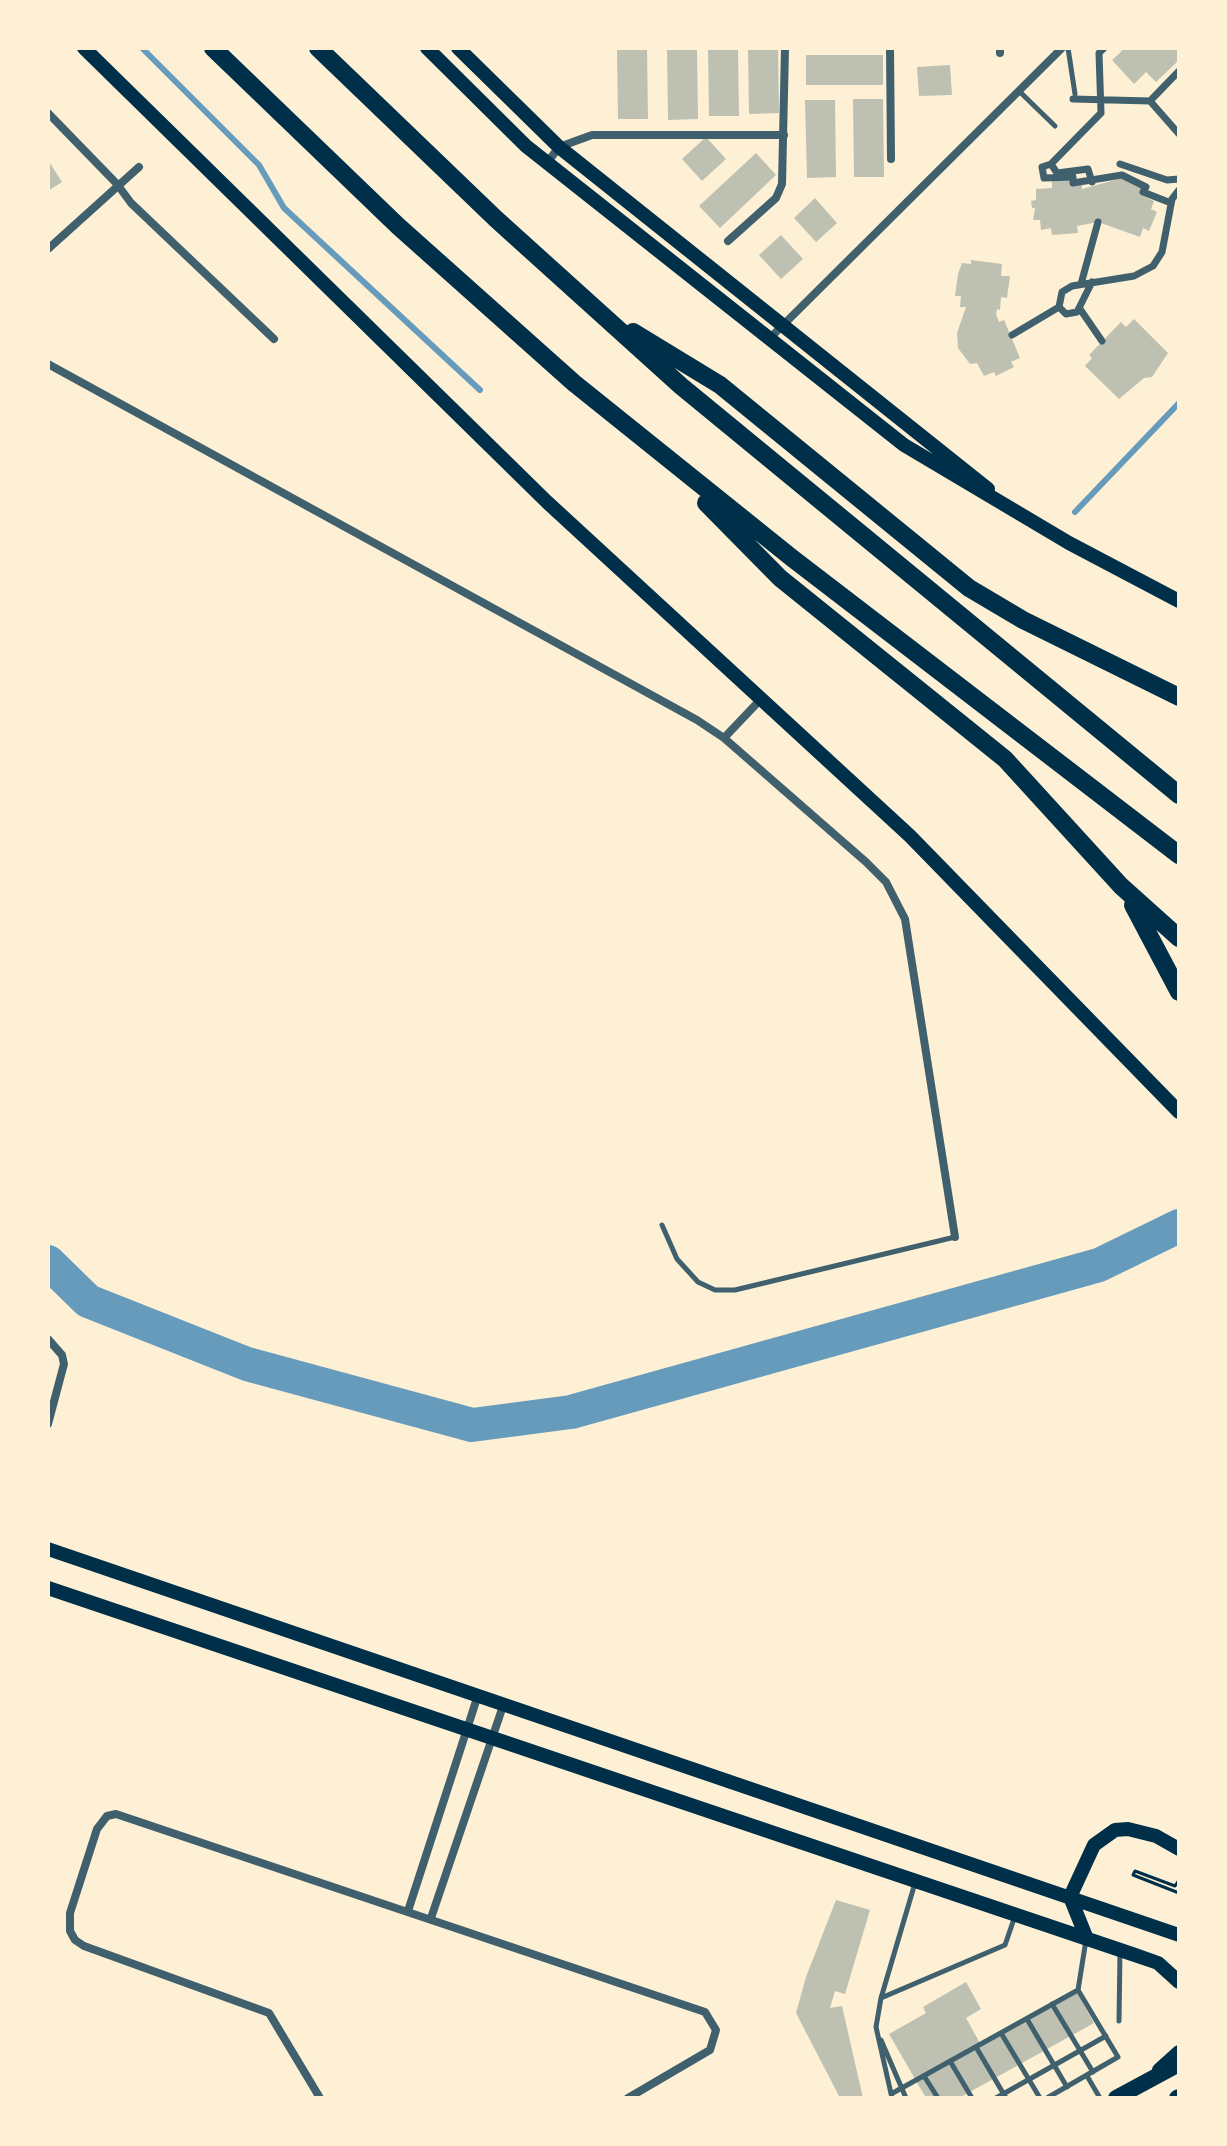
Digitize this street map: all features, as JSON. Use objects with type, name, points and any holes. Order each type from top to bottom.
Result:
[{"type":"highway","points":[[213,48],[410,237],[657,452],[1179,855]]},
{"type":"highway","points":[[318,48],[590,306],[741,436],[1179,795]]},
{"type":"highway","points":[[590,306],[720,385],[969,588],[1023,620],[1179,697]]},
{"type":"highway","points":[[657,452],[780,578],[995,750],[1121,886],[1179,938]]},
{"type":"highway","points":[[1121,886],[1179,992]]},
{"type":"main road","points":[[84,48],[547,502],[852,781],[979,904],[1118,1053],[1179,1112]]},
{"type":"main road","points":[[427,48],[547,164],[904,445],[1013,510],[1179,601]]},
{"type":"main road","points":[[458,48],[559,147],[1013,510]]},
{"type":"main road","points":[[48,1549],[1179,1935]]},
{"type":"main road","points":[[48,1588],[1158,1963],[1179,1982]]},
{"type":"main road","points":[[1087,1939],[1070,1897],[1094,1845],[1115,1830],[1142,1831],[1179,1849]]},
{"type":"main road","points":[[1137,2087],[1179,2052]]},
{"type":"main road","points":[[1116,2098],[1179,2064]]},
{"type":"street","points":[[728,241],[776,198],[782,184],[785,48]]},
{"type":"street","points":[[890,48],[891,159]]},
{"type":"street","points":[[770,338],[1065,48]]},
{"type":"street","points":[[1104,48],[1099,53],[1101,113],[1051,164],[1042,167],[1044,178],[1073,177],[1073,183],[1122,175],[1146,187],[1143,192],[1171,203]]},
{"type":"street","points":[[1074,97],[1150,101],[1179,71]]},
{"type":"street","points":[[1150,101],[1179,134]]},
{"type":"street","points":[[48,113],[117,184],[131,203],[274,339]]},
{"type":"street","points":[[547,164],[559,147],[592,135],[784,135]]},
{"type":"street","points":[[1051,164],[1057,173],[1088,169],[1092,182]]},
{"type":"street","points":[[1120,164],[1167,180],[1179,179]]},
{"type":"street","points":[[48,249],[139,167]]},
{"type":"street","points":[[1012,335],[1059,307],[1062,292],[1081,284],[1134,276],[1153,266],[1162,252],[1171,203],[1179,190]]},
{"type":"street","points":[[1081,284],[1098,222]]},
{"type":"street","points":[[1059,307],[1069,315],[1080,309],[1092,282]]},
{"type":"street","points":[[1080,309],[1102,341]]},
{"type":"street","points":[[48,364],[724,738],[866,862],[886,882],[897,901],[910,942],[955,1237]]},
{"type":"street","points":[[724,738],[761,699]]},
{"type":"street","points":[[48,1339],[62,1355],[62,1377],[48,1424]]},
{"type":"street","points":[[408,1911],[478,1695]]},
{"type":"street","points":[[431,1918],[504,1703]]},
{"type":"street","points":[[320,2098],[269,2013],[84,1946],[70,1931],[70,1913],[97,1829],[107,1816],[116,1814],[705,2012],[716,2030],[715,2043],[697,2060],[628,2098]]},
{"type":"lane","points":[[1065,48],[1074,97]]},
{"type":"lane","points":[[1019,91],[1055,126]]},
{"type":"lane","points":[[662,1225],[677,1259],[698,1282],[715,1290],[735,1290],[955,1237]]},
{"type":"lane","points":[[915,1882],[881,1998],[876,2027],[891,2096],[1078,1990]]},
{"type":"lane","points":[[881,1998],[1005,1945],[1015,1916]]},
{"type":"lane","points":[[1047,2098],[1118,2057],[1078,1990],[1087,1939]]},
{"type":"lane","points":[[1119,2021],[1120,1950]]},
{"type":"lane","points":[[1052,2004],[1080,2051],[1100,2098]]},
{"type":"lane","points":[[1027,2018],[1067,2087]]},
{"type":"lane","points":[[876,2027],[906,2098]]},
{"type":"lane","points":[[1001,2033],[1040,2098]]},
{"type":"lane","points":[[996,2098],[1005,2096],[1106,2036]]},
{"type":"lane","points":[[975,2047],[1005,2096]]},
{"type":"lane","points":[[950,2061],[972,2098]]},
{"type":"lane","points":[[924,2076],[938,2098]]},
{"type":"path","points":[[1179,1880],[1175,1886],[1135,1871],[1133,1875],[1179,1893]]},
{"type":"building","points":[[617,48],[647,48],[648,119],[618,119]]},
{"type":"building","points":[[667,48],[697,48],[698,119],[668,120]]},
{"type":"building","points":[[708,48],[738,48],[739,116],[709,116]]},
{"type":"building","points":[[748,48],[778,48],[779,113],[749,114]]},
{"type":"building","points":[[1119,48],[1179,48],[1179,60],[1156,82],[1146,72],[1134,84],[1112,60],[1122,51]]},
{"type":"building","points":[[806,55],[883,55],[883,85],[806,85]]},
{"type":"building","points":[[950,65],[952,95],[919,96],[917,67]]},
{"type":"building","points":[[853,99],[883,99],[884,177],[854,177]]},
{"type":"building","points":[[805,100],[835,100],[836,177],[807,178]]},
{"type":"building","points":[[706,137],[726,159],[702,181],[682,159]]},
{"type":"building","points":[[756,153],[776,175],[720,228],[699,206]]},
{"type":"building","points":[[48,160],[62,182],[48,191]]},
{"type":"building","points":[[1122,178],[1143,189],[1141,195],[1154,201],[1151,209],[1157,212],[1149,231],[1143,228],[1140,237],[1098,222],[1077,226],[1078,233],[1052,235],[1051,228],[1041,230],[1040,220],[1033,220],[1035,208],[1032,208],[1031,201],[1036,200],[1036,189],[1052,188],[1052,181],[1070,180],[1082,184],[1082,189]]},
{"type":"building","points":[[815,198],[837,223],[816,242],[794,218]]},
{"type":"building","points":[[781,235],[803,259],[781,279],[759,255]]},
{"type":"building","points":[[971,260],[1002,264],[1001,276],[1010,276],[1007,298],[1001,297],[1000,310],[997,309],[996,314],[999,322],[1004,320],[1020,358],[1011,362],[1014,367],[996,376],[994,372],[984,376],[977,363],[970,364],[958,348],[957,333],[966,307],[960,307],[961,296],[955,296],[958,274],[962,263],[971,264]]},
{"type":"building","points":[[1134,319],[1168,353],[1152,377],[1144,378],[1119,399],[1085,366],[1092,358],[1089,355],[1121,322],[1126,327]]},
{"type":"building","points":[[836,1900],[870,1910],[845,1994],[835,1991],[830,2008],[842,2006],[863,2098],[840,2098],[796,2013],[806,1977]]},
{"type":"building","points":[[966,1982],[981,2009],[966,2018],[981,2045],[1077,1993],[1094,2023],[959,2098],[926,2098],[889,2034],[926,2013],[923,2007]]},
{"type":"waterway","points":[[142,48],[259,165],[284,208],[480,390]]},
{"type":"waterway","points":[[1075,512],[1179,403]]},
{"type":"waterway","points":[[48,1262],[88,1301],[247,1364],[472,1425],[571,1412],[1099,1265],[1179,1226]]}]
